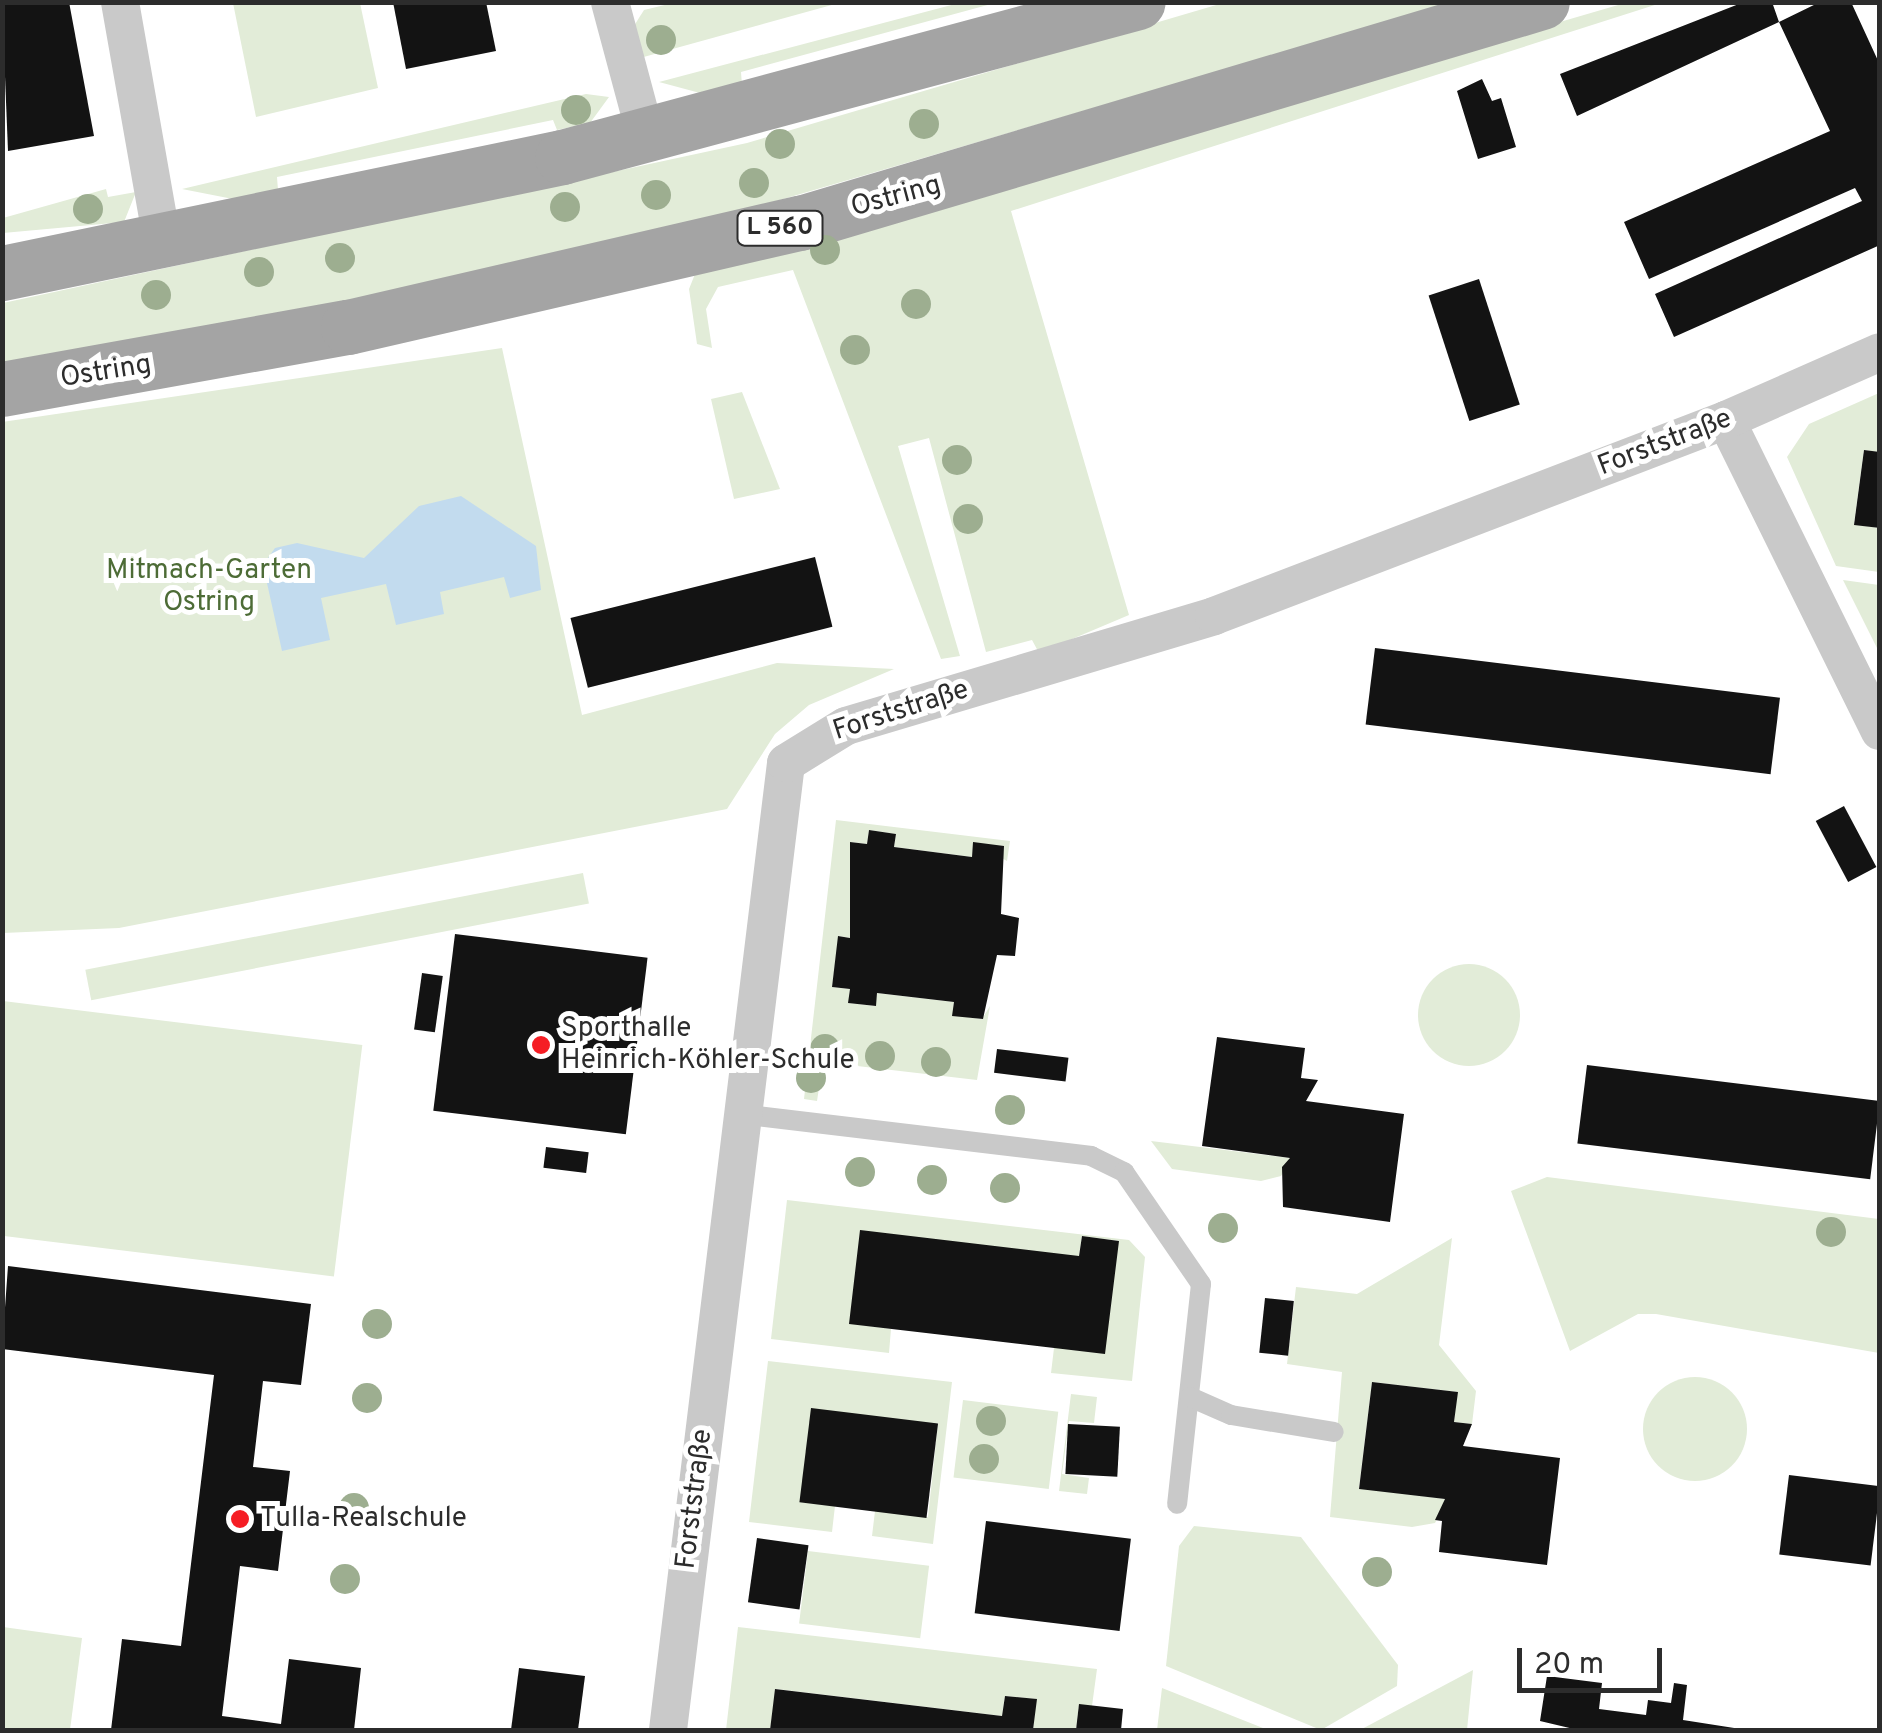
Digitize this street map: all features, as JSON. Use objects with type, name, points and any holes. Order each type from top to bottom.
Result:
[{"type":"main road","name":"Ostring","points":[[2,389],[348,327],[800,223],[1542,2]]},
{"type":"main road","points":[[2,273],[646,136],[1118,5]]},
{"type":"street","points":[[120,2],[162,240]]},
{"type":"street","points":[[610,2],[646,136]]},
{"type":"street","name":"Forststraße","points":[[668,1730],[740,1114],[786,763],[809,742],[1214,616],[1726,420],[1880,352]]},
{"type":"street","points":[[1726,420],[1880,731]]},
{"type":"lane","points":[[740,1114],[1106,1161],[1196,1270],[1190,1398],[1177,1504]]},
{"type":"lane","points":[[1190,1398],[1231,1416],[1334,1432]]},
{"type":"green space","points":[[233,3],[360,3],[378,88],[256,117]]},
{"type":"green space","points":[[673,3],[839,3],[640,58],[632,29],[644,10]]},
{"type":"green space","points":[[959,3],[995,3],[741,72],[742,85],[700,93],[659,82]]},
{"type":"green space","points":[[1223,3],[1452,3],[637,242],[309,312],[3,363],[3,303],[747,143]]},
{"type":"green space","points":[[1625,3],[1661,3],[1011,211],[1129,615],[1039,653],[1032,640],[986,652],[929,438],[898,446],[960,656],[941,659],[793,270],[718,287],[706,309],[712,348],[697,344],[689,289],[695,274]]},
{"type":"green space","points":[[586,94],[609,97],[590,123],[557,130],[553,120],[277,177],[278,190],[233,199],[182,189]]},
{"type":"green space","points":[[106,189],[108,197],[136,192],[124,222],[3,233],[3,218]]},
{"type":"green space","name":"Mitmach-Garten Ostring","points":[[502,348],[582,715],[777,663],[894,669],[809,705],[775,734],[727,809],[119,928],[3,933],[2,422]]},
{"type":"green space","points":[[742,392],[780,489],[734,499],[711,399]]},
{"type":"green space","points":[[1879,393],[1879,452],[1864,450],[1854,524],[1879,528],[1879,572],[1836,566],[1787,457],[1809,424]]},
{"type":"green space","points":[[1843,580],[1879,585],[1879,652]]},
{"type":"green space","points":[[836,820],[1010,841],[1007,861],[974,843],[972,857],[894,847],[896,834],[869,830],[867,844],[850,842],[850,938],[839,936],[832,987],[850,989],[849,1003],[875,1006],[877,993],[954,1002],[953,1015],[982,1019],[990,1006],[977,1080],[823,1062],[817,1101],[804,1099]]},
{"type":"green space","points":[[583,873],[589,903],[91,1000],[85,970]]},
{"type":"green space","points":[[1469,964],[1498,972],[1512,986],[1520,1015],[1512,1044],[1498,1058],[1469,1066],[1440,1058],[1426,1044],[1418,1015],[1426,986],[1440,972]]},
{"type":"green space","points":[[3,1001],[362,1045],[334,1276],[2,1236]]},
{"type":"green space","points":[[1151,1141],[1290,1161],[1281,1176],[1261,1181],[1172,1169]]},
{"type":"green space","points":[[1547,1177],[1879,1219],[1879,1353],[1656,1314],[1638,1314],[1570,1351],[1511,1191]]},
{"type":"green space","points":[[787,1200],[1129,1240],[1145,1257],[1132,1381],[1051,1373],[1054,1348],[1119,1241],[1082,1236],[1079,1256],[849,1323],[891,1329],[889,1353],[771,1339]]},
{"type":"green space","points":[[1452,1238],[1439,1345],[1476,1391],[1472,1424],[1454,1422],[1457,1392],[1372,1382],[1359,1488],[1445,1499],[1444,1506],[1435,1523],[1412,1527],[1330,1517],[1342,1372],[1287,1364],[1296,1287],[1357,1294]]},
{"type":"green space","points":[[768,1361],[952,1382],[933,1544],[872,1536],[875,1511],[928,1517],[938,1423],[800,1502],[835,1506],[832,1532],[749,1522]]},
{"type":"green space","points":[[1695,1377],[1715,1381],[1732,1392],[1743,1409],[1747,1429],[1743,1449],[1732,1466],[1715,1477],[1695,1481],[1675,1477],[1658,1466],[1647,1449],[1643,1429],[1647,1409],[1658,1392],[1675,1381]]},
{"type":"green space","points":[[1071,1394],[1097,1397],[1094,1423],[1069,1421],[1062,1474],[1089,1478],[1087,1494],[1059,1491]]},
{"type":"green space","points":[[963,1400],[1058,1412],[1049,1489],[953,1477]]},
{"type":"green space","points":[[1194,1526],[1301,1537],[1398,1665],[1397,1686],[1321,1730],[1166,1666],[1179,1546]]},
{"type":"green space","points":[[808,1551],[929,1566],[920,1638],[799,1623]]},
{"type":"green space","points":[[3,1627],[82,1638],[70,1730],[3,1730]]},
{"type":"green space","points":[[738,1627],[1097,1669],[1092,1706],[1079,1705],[1076,1730],[1033,1730],[1036,1699],[1005,1696],[1002,1716],[776,1689],[770,1730],[726,1730]]},
{"type":"green space","points":[[1473,1670],[1467,1730],[1360,1730]]},
{"type":"green space","points":[[1162,1688],[1268,1730],[1157,1730]]},
{"type":"water","points":[[461,496],[536,546],[541,590],[510,598],[504,577],[440,592],[444,614],[396,625],[386,584],[321,598],[330,640],[282,651],[263,565],[275,548],[297,543],[364,558],[419,506]]},
{"type":"building","points":[[2,2],[69,2],[94,136],[8,151]]},
{"type":"building","points":[[393,2],[486,2],[496,51],[406,69]]},
{"type":"building","points":[[1744,2],[1772,2],[1779,22],[1577,116],[1560,74]]},
{"type":"building","points":[[1820,2],[1851,2],[1880,65],[1880,245],[1674,337],[1655,294],[1862,201],[1855,188],[1649,279],[1624,222],[1830,131],[1779,22]]},
{"type":"building","points":[[1482,79],[1492,101],[1501,98],[1516,147],[1478,159],[1457,91]]},
{"type":"building","points":[[1479,279],[1520,405],[1469,421],[1429,295]]},
{"type":"building","points":[[1864,450],[1880,452],[1880,528],[1854,525]]},
{"type":"building","points":[[815,557],[832,627],[588,688],[570,618]]},
{"type":"building","points":[[1375,648],[1780,698],[1771,774],[1366,724]]},
{"type":"building","points":[[1844,806],[1876,867],[1848,882],[1816,821]]},
{"type":"building","points":[[869,830],[896,834],[894,847],[972,857],[973,842],[1004,846],[1001,914],[1019,918],[1015,956],[997,955],[983,1019],[952,1016],[954,1002],[877,993],[876,1006],[848,1003],[850,989],[832,987],[838,936],[850,938],[850,842],[867,844]]},
{"type":"building","name":"Sporthalle Heinrich-Köhler-Schule","points":[[455,934],[648,958],[626,1134],[433,1111]]},
{"type":"building","points":[[422,973],[443,976],[435,1032],[414,1029]]},
{"type":"building","points":[[1217,1037],[1305,1048],[1301,1078],[1318,1080],[1306,1101],[1404,1114],[1390,1222],[1283,1207],[1282,1167],[1290,1158],[1202,1146]]},
{"type":"building","points":[[997,1049],[1068,1058],[1066,1082],[994,1073]]},
{"type":"building","points":[[1587,1065],[1880,1101],[1870,1179],[1577,1143]]},
{"type":"building","points":[[546,1147],[589,1152],[586,1173],[543,1168]]},
{"type":"building","points":[[860,1230],[1079,1256],[1082,1236],[1119,1241],[1105,1354],[849,1324]]},
{"type":"building","name":"Tulla-Realschule","points":[[8,1266],[311,1304],[301,1385],[263,1381],[253,1467],[290,1471],[278,1571],[240,1566],[222,1716],[281,1724],[289,1659],[361,1668],[354,1730],[111,1730],[122,1639],[181,1646],[214,1375],[2,1349]]},
{"type":"building","points":[[1265,1298],[1294,1301],[1288,1356],[1259,1353]]},
{"type":"building","points":[[1372,1382],[1458,1392],[1454,1422],[1472,1424],[1463,1446],[1560,1458],[1547,1565],[1439,1552],[1442,1521],[1435,1520],[1445,1499],[1359,1489]]},
{"type":"building","points":[[811,1408],[938,1424],[926,1518],[799,1502]]},
{"type":"building","points":[[1068,1424],[1120,1427],[1117,1477],[1065,1474]]},
{"type":"building","points":[[1789,1475],[1880,1486],[1871,1566],[1779,1554]]},
{"type":"building","points":[[986,1521],[1131,1539],[1120,1631],[975,1613]]},
{"type":"building","points":[[757,1538],[808,1545],[799,1610],[748,1602]]},
{"type":"building","points":[[519,1668],[585,1676],[578,1730],[511,1730]]},
{"type":"building","points":[[1547,1676],[1602,1683],[1599,1709],[1646,1715],[1648,1700],[1671,1703],[1674,1683],[1687,1685],[1683,1720],[1747,1730],[1578,1730],[1540,1721]]},
{"type":"building","points":[[775,1689],[1002,1716],[1005,1696],[1037,1699],[1033,1730],[770,1730]]},
{"type":"building","points":[[1079,1704],[1123,1709],[1121,1730],[1076,1730]]},
{"type":"place","name":"Sporthalle Heinrich-Köhler-Schule","points":[[541,1045]]},
{"type":"place","name":"Tulla-Realschule","points":[[240,1519]]}]
